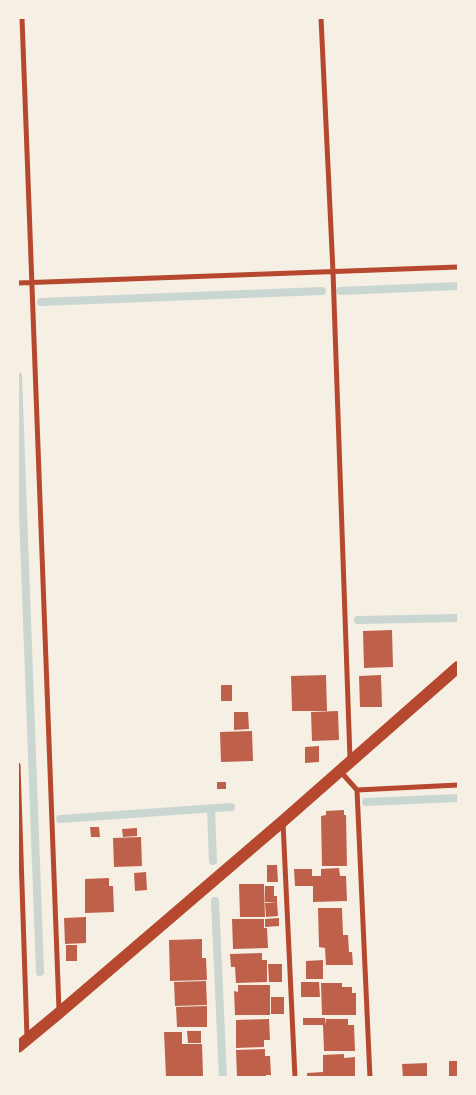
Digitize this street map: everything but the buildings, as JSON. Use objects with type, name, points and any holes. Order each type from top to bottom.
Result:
[{"type":"main road","points":[[23,1043],[283,821],[458,667]]},
{"type":"street","points":[[22,18],[59,1013]]},
{"type":"street","points":[[321,18],[333,272],[350,762]]},
{"type":"street","points":[[18,283],[458,267]]},
{"type":"street","points":[[18,765],[23,1043]]},
{"type":"street","points":[[340,771],[357,790],[370,1078]]},
{"type":"street","points":[[357,790],[458,785]]},
{"type":"street","points":[[283,821],[295,1078]]},
{"type":"waterway","points":[[340,291],[458,286]]},
{"type":"waterway","points":[[41,302],[322,291]]},
{"type":"waterway","points":[[18,376],[40,972]]},
{"type":"waterway","points":[[358,620],[458,618]]},
{"type":"waterway","points":[[366,802],[458,798]]},
{"type":"waterway","points":[[60,819],[231,807]]},
{"type":"waterway","points":[[211,809],[213,861]]},
{"type":"waterway","points":[[215,901],[223,1078]]}]
